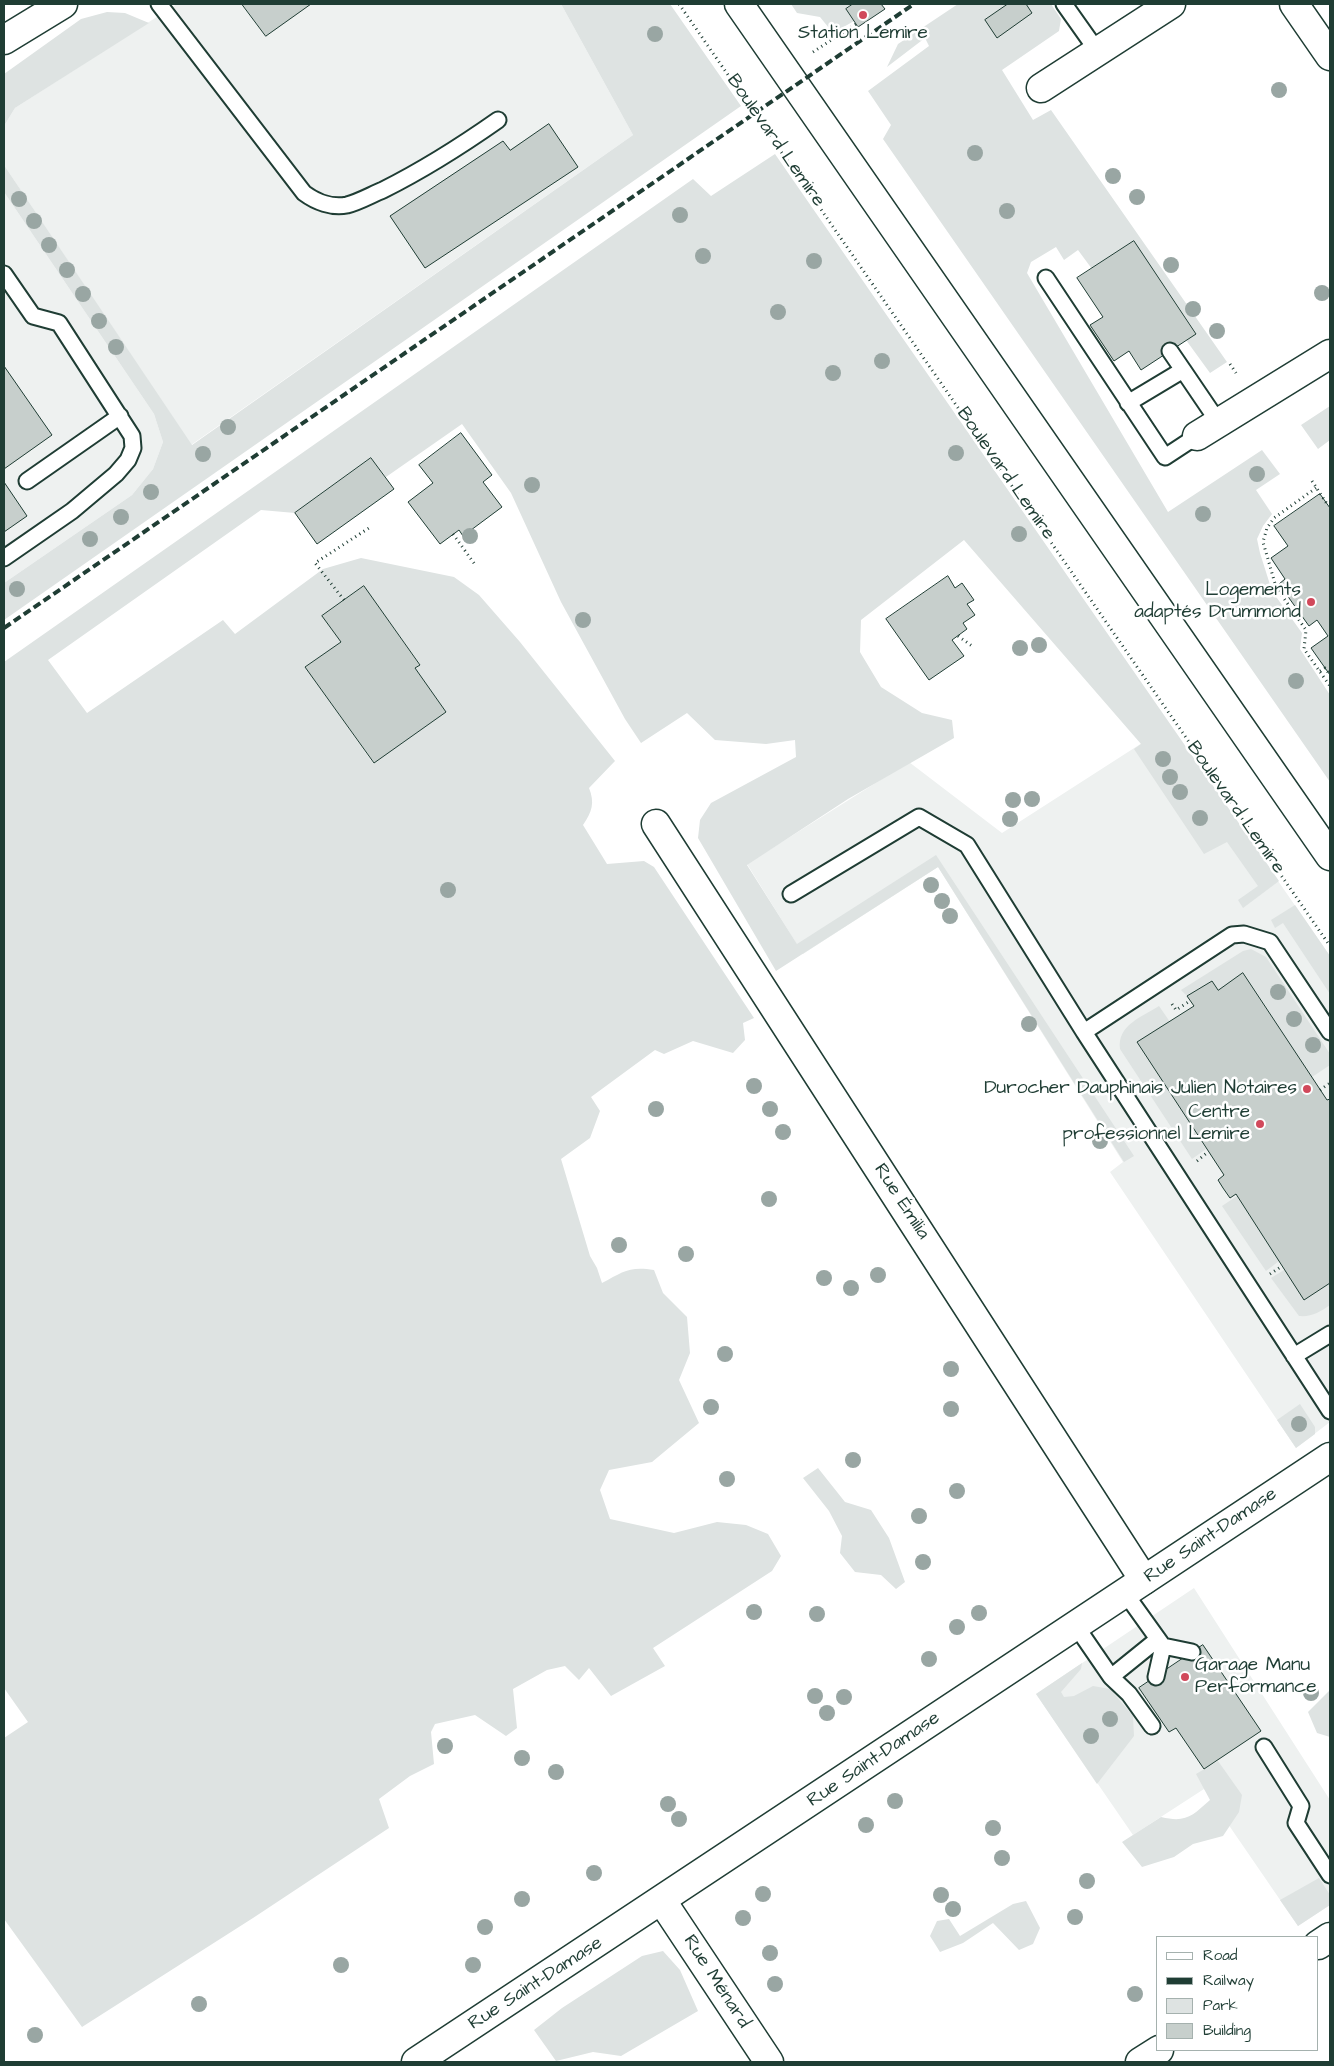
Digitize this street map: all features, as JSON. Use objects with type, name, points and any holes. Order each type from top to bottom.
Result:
[{"type":"street","points":[[4,40],[63,4]]},
{"type":"street","points":[[739,4],[1330,856]]},
{"type":"street","points":[[1041,88],[1171,4]]},
{"type":"street","points":[[1294,4],[1330,56]]},
{"type":"street","points":[[1208,429],[1330,354]]},
{"type":"street","name":"Rue Émilia","points":[[656,824],[1134,1587]]},
{"type":"street","name":"Rue Saint-Damase","points":[[416,2062],[662,1901],[1330,1457]]},
{"type":"street","name":"Rue Ménard","points":[[662,1901],[769,2062]]},
{"type":"street","points":[[1319,1944],[1330,1937]]},
{"type":"street","points":[[1140,2062],[1157,2051]]},
{"type":"lane","points":[[160,4],[304,193],[314,201],[328,205],[346,205],[363,199],[404,179],[457,149],[498,120]]},
{"type":"lane","points":[[1064,4],[1098,52]]},
{"type":"lane","points":[[4,274],[33,316],[59,323],[132,436],[133,448],[128,460],[116,474],[72,510],[4,558]]},
{"type":"lane","points":[[1046,278],[1165,457],[1208,429],[1184,370],[1170,351]]},
{"type":"lane","points":[[1128,403],[1184,370]]},
{"type":"lane","points":[[27,481],[120,416]]},
{"type":"lane","points":[[791,894],[919,817],[967,845],[1084,1032],[1330,1411]]},
{"type":"lane","points":[[1084,1032],[1232,935],[1244,934],[1270,942],[1330,1032]]},
{"type":"lane","points":[[1294,1356],[1330,1334]]},
{"type":"lane","points":[[1134,1587],[1160,1642],[1156,1677]]},
{"type":"lane","points":[[1076,1626],[1111,1677],[1129,1694],[1152,1726]]},
{"type":"lane","points":[[1160,1642],[1192,1652]]},
{"type":"lane","points":[[1111,1677],[1160,1642]]},
{"type":"lane","points":[[1264,1747],[1301,1806],[1296,1823],[1330,1875]]},
{"type":"path","name":"Boulevard Lemire","points":[[679,4],[1330,946]]},
{"type":"path","points":[[842,33],[856,24]]},
{"type":"path","points":[[1312,481],[1327,504]]},
{"type":"path","points":[[1316,488],[1274,518],[1266,528],[1263,542],[1276,587],[1306,630],[1304,649],[1330,686]]},
{"type":"path","points":[[344,600],[315,563],[372,526]]},
{"type":"path","points":[[453,534],[476,566]]},
{"type":"path","points":[[958,636],[972,646]]},
{"type":"path","points":[[1320,671],[1326,668],[1330,675]]},
{"type":"path","points":[[1169,998],[1176,1010],[1190,1001]]},
{"type":"path","points":[[1320,1090],[1330,1083]]},
{"type":"path","points":[[1194,1162],[1208,1152]]},
{"type":"path","points":[[1269,1275],[1282,1266]]},
{"type":"shaded area","points":[[177,4],[561,4],[633,135],[191,445],[4,165],[4,126],[15,108]]},
{"type":"shaded area","points":[[4,192],[154,414],[163,442],[153,469],[132,495],[4,583]]},
{"type":"shaded area","points":[[1170,725],[1330,956],[1330,1422],[1296,1448],[1110,1172],[1123,1162],[938,867],[803,954],[747,864],[909,762],[1002,833]]},
{"type":"shaded area","points":[[1194,1588],[1330,1800],[1330,1905],[1298,1926],[1204,1789],[1133,1835],[1036,1694]]},
{"type":"green space","points":[[561,4],[670,4],[741,106],[4,620],[4,583],[132,495],[153,469],[163,442],[154,414],[4,192],[4,165],[192,445],[633,135]]},
{"type":"green space","points":[[791,4],[852,4],[846,9],[854,21],[833,33],[820,17],[797,13]]},
{"type":"green space","points":[[958,4],[1051,4],[1061,19],[1059,31],[1002,70],[1033,120],[1051,110],[1227,362],[1210,373],[1186,340],[1196,333],[1134,241],[1092,269],[1078,250],[1064,260],[1056,247],[1031,262],[1027,273],[1168,512],[1262,450],[1280,474],[1256,490],[1272,514],[1263,526],[1257,539],[1272,591],[1302,633],[1300,649],[1330,695],[1330,782],[883,139],[891,125],[868,91],[929,46],[925,38],[887,67],[898,44]]},
{"type":"green space","points":[[107,12],[125,13],[149,23],[15,108],[4,126],[4,74],[81,19]]},
{"type":"green space","points":[[775,154],[1279,881],[1243,908],[1238,900],[1258,886],[1227,842],[1204,854],[1134,749],[1141,744],[964,540],[861,620],[860,652],[881,687],[922,713],[952,720],[954,738],[848,799],[747,865],[797,944],[936,855],[1134,1156],[1124,1162],[938,867],[776,971],[698,838],[700,820],[711,803],[796,757],[795,740],[766,744],[715,740],[687,713],[641,743],[625,719],[561,602],[511,493],[462,424],[386,477],[371,458],[295,513],[261,510],[48,660],[87,713],[223,620],[235,634],[323,569],[361,558],[454,577],[479,595],[520,642],[615,761],[589,788],[592,807],[583,825],[607,864],[644,861],[654,867],[754,1018],[743,1023],[745,1040],[733,1053],[693,1041],[664,1054],[655,1050],[591,1097],[600,1111],[590,1138],[561,1159],[590,1256],[597,1268],[602,1283],[632,1269],[654,1270],[663,1293],[687,1317],[690,1353],[679,1380],[699,1423],[652,1462],[609,1470],[600,1490],[610,1519],[674,1533],[717,1522],[746,1525],[768,1534],[781,1556],[772,1571],[653,1648],[665,1666],[611,1696],[589,1668],[579,1680],[565,1666],[547,1670],[513,1689],[517,1728],[506,1736],[475,1715],[435,1724],[431,1732],[434,1764],[410,1776],[379,1799],[389,1828],[253,1918],[82,2027],[4,1919],[4,1738],[28,1722],[4,1688],[4,662],[693,179],[711,196]],"holes":[[[364,586],[420,664],[415,668],[446,712],[373,763],[305,667],[341,642],[322,616]]]},
{"type":"green space","points":[[1330,406],[1330,440],[1318,449],[1301,425]]},
{"type":"green space","points":[[1295,905],[1330,956],[1330,994],[1283,923],[1275,928],[1271,920]]},
{"type":"green space","points":[[1251,949],[1266,957],[1330,1054],[1330,1065],[1312,1077],[1244,973],[1218,990],[1211,981],[1187,996],[1181,990],[1243,951]]},
{"type":"green space","points":[[1159,1006],[1170,1022],[1137,1043],[1206,1149],[1192,1159],[1120,1049],[1122,1034],[1127,1028],[1138,1018]]},
{"type":"green space","points":[[1237,1196],[1279,1261],[1266,1271],[1222,1206]]},
{"type":"green space","points":[[1284,1270],[1305,1300],[1330,1283],[1330,1305],[1308,1316],[1299,1316],[1271,1278]]},
{"type":"green space","points":[[1300,1404],[1315,1427],[1315,1434],[1296,1448],[1277,1420]]},
{"type":"green space","points":[[818,1468],[845,1502],[871,1510],[889,1538],[905,1582],[896,1589],[881,1575],[855,1572],[840,1553],[842,1536],[829,1511],[803,1478]]},
{"type":"green space","points":[[1082,1663],[1081,1669],[1061,1692],[1064,1697],[1074,1696],[1093,1686],[1110,1689],[1133,1716],[1134,1736],[1097,1784],[1036,1694]]},
{"type":"green space","points":[[1330,1690],[1330,1737],[1317,1733],[1308,1712]]},
{"type":"green space","points":[[1218,1761],[1242,1795],[1239,1812],[1223,1836],[1193,1844],[1174,1857],[1142,1867],[1122,1842],[1161,1817],[1177,1819],[1188,1817],[1210,1800],[1196,1774]]},
{"type":"green space","points":[[1319,1878],[1330,1895],[1330,1905],[1298,1926],[1280,1900]]},
{"type":"green space","points":[[1026,1901],[1040,1928],[1033,1944],[1019,1950],[993,1923],[963,1943],[940,1952],[930,1936],[937,1921],[949,1919],[960,1936],[1013,1904]]},
{"type":"green space","points":[[663,1951],[680,1970],[698,2011],[621,2056],[593,2052],[556,2061],[534,2030],[562,2008],[642,1956]]},
{"type":"building","points":[[242,4],[311,4],[266,36]]},
{"type":"building","name":"Station Lemire","points":[[853,4],[881,4],[885,9],[858,27],[846,9]]},
{"type":"building","points":[[1008,4],[1026,4],[1032,13],[997,38],[985,20]]},
{"type":"building","points":[[549,124],[578,167],[425,268],[390,216],[503,141],[510,150]]},
{"type":"building","points":[[1134,241],[1196,334],[1141,370],[1129,351],[1114,361],[1090,325],[1103,317],[1077,278]]},
{"type":"building","points":[[4,366],[52,435],[4,469]]},
{"type":"building","points":[[461,433],[492,475],[483,482],[502,507],[463,536],[459,530],[440,544],[408,502],[433,483],[419,465]]},
{"type":"building","points":[[371,458],[394,489],[317,544],[295,513]]},
{"type":"building","points":[[4,482],[27,516],[4,532]]},
{"type":"building","name":"Logements adaptés Drummond","points":[[1320,494],[1330,508],[1330,675],[1311,648],[1328,636],[1317,620],[1309,626],[1279,584],[1285,579],[1271,558],[1288,546],[1274,526]]},
{"type":"building","points":[[948,576],[955,588],[962,583],[974,600],[967,604],[975,615],[963,623],[967,629],[952,640],[964,656],[929,680],[886,619]]},
{"type":"building","points":[[364,586],[420,665],[415,668],[446,712],[374,763],[305,667],[341,642],[322,616]]},
{"type":"building","name":"Centre professionnel Lemire","points":[[1243,973],[1327,1100],[1330,1099],[1330,1283],[1304,1300],[1236,1194],[1230,1198],[1223,1188],[1218,1180],[1224,1175],[1137,1042],[1194,1006],[1187,996],[1212,981],[1218,990]]},
{"type":"building","points":[[1203,1645],[1261,1731],[1204,1769],[1176,1728],[1169,1732],[1139,1688]]},
{"type":"railway","points":[[4,628],[914,4]]},
{"type":"place","name":"Station Lemire","points":[[863,15]]},
{"type":"place","name":"Logements adaptés Drummond","points":[[1311,602]]},
{"type":"place","name":"Durocher Dauphinais Julien Notaires","points":[[1307,1089]]},
{"type":"place","name":"Centre professionnel Lemire","points":[[1260,1124]]},
{"type":"place","name":"Garage Manu Performance","points":[[1185,1677]]}]
